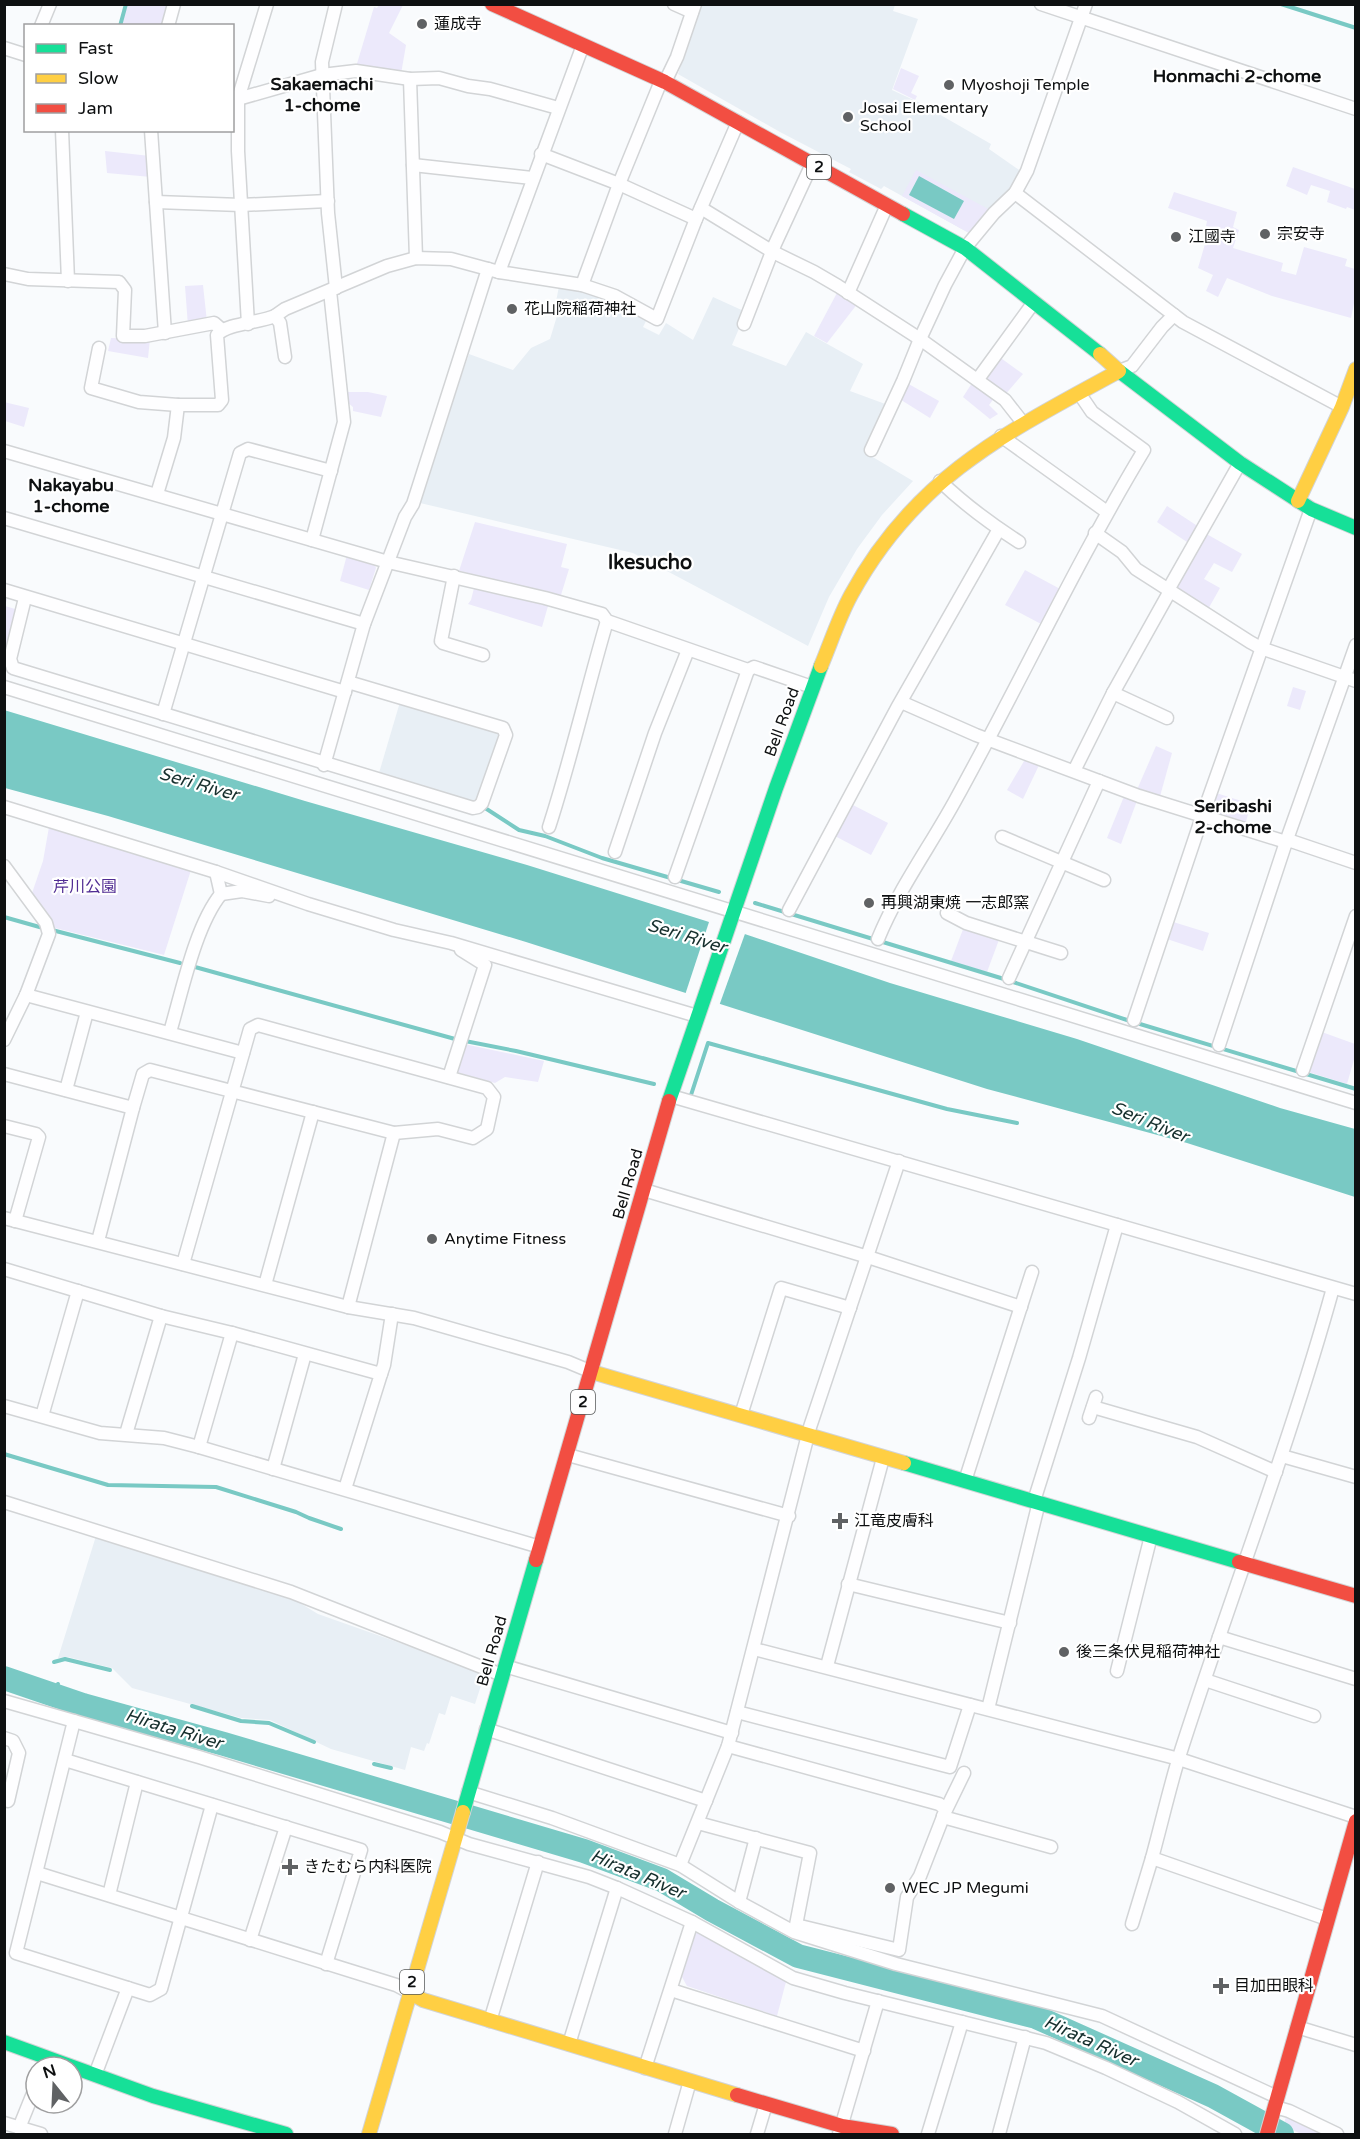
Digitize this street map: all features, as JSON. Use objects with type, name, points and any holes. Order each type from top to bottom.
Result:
[{"type":"main road","name":"2","points":[[492,4],[663,81],[965,248],[1119,371]]},
{"type":"main road","points":[[1298,501],[1342,407],[1356,369]]},
{"type":"main road","name":"Bell Road","points":[[369,2134],[671,1096],[812,687],[851,596],[869,566],[900,524],[940,481],[1001,436],[1119,371]]},
{"type":"main road","points":[[1119,371],[1240,463],[1311,509],[1356,528]]},
{"type":"main road","points":[[592,1372],[1356,1596]]},
{"type":"main road","points":[[1267,2134],[1356,1819]]},
{"type":"main road","points":[[410,1992],[423,2000],[766,2104],[840,2130],[892,2134]]},
{"type":"main road","points":[[4,2042],[31,2055]]},
{"type":"main road","points":[[84,2072],[172,2102],[286,2134]]},
{"type":"street","points":[[42,24],[50,4]]},
{"type":"street","points":[[169,24],[174,4]]},
{"type":"street","points":[[248,324],[238,99],[267,4]]},
{"type":"street","points":[[312,540],[344,422],[333,289],[322,75],[322,62],[336,4]]},
{"type":"street","points":[[582,285],[619,184],[663,81],[677,57],[694,8],[675,4]]},
{"type":"street","points":[[1041,4],[1356,109]]},
{"type":"street","points":[[871,450],[920,339],[965,248],[1015,192],[1027,171],[1086,4]]},
{"type":"street","points":[[326,760],[364,624],[405,517],[413,504],[493,271],[532,178],[583,45]]},
{"type":"street","points":[[4,48],[24,54]]},
{"type":"street","points":[[238,99],[322,75],[356,70],[410,79],[439,78],[490,89],[558,108]]},
{"type":"street","points":[[410,79],[416,258]]},
{"type":"street","points":[[99,348],[91,388],[139,402],[218,405],[222,400],[217,335],[222,330],[275,316],[285,309],[387,266],[416,258],[452,259],[493,271],[582,285],[615,296],[657,319],[698,213],[738,123]]},
{"type":"street","points":[[62,132],[68,281]]},
{"type":"street","points":[[151,132],[165,333]]},
{"type":"street","points":[[541,154],[698,213],[814,272],[920,339],[978,379],[1005,400],[1023,423]]},
{"type":"street","points":[[744,324],[775,244],[812,164]]},
{"type":"street","points":[[412,165],[532,178]]},
{"type":"street","points":[[1015,192],[1183,322],[1342,407]]},
{"type":"street","points":[[156,202],[241,205],[328,201]]},
{"type":"street","points":[[848,293],[887,205]]},
{"type":"street","points":[[4,274],[28,279],[119,282],[125,290],[123,336],[145,336],[214,323],[222,330]]},
{"type":"street","points":[[978,379],[1034,302]]},
{"type":"street","points":[[1119,371],[1132,366],[1174,315]]},
{"type":"street","points":[[275,316],[280,323],[285,357]]},
{"type":"street","points":[[878,939],[956,800],[1095,533],[1144,450],[1092,412],[1079,393]]},
{"type":"street","points":[[156,494],[174,438],[178,405]]},
{"type":"street","points":[[1001,436],[1107,512]]},
{"type":"street","points":[[164,711],[240,453],[248,449],[331,471]]},
{"type":"street","points":[[4,451],[388,561],[602,614],[607,621],[748,670]]},
{"type":"street","points":[[1074,771],[1113,693],[1240,463]]},
{"type":"street","points":[[940,481],[999,529],[1019,542]]},
{"type":"street","points":[[1134,1020],[1202,817],[1311,509]]},
{"type":"street","points":[[4,518],[364,624]]},
{"type":"street","points":[[789,910],[901,702],[999,529]]},
{"type":"street","points":[[1095,533],[1122,552],[1136,569],[1261,648],[1350,679]]},
{"type":"street","points":[[454,576],[441,641],[483,655]]},
{"type":"street","points":[[4,590],[183,645],[503,728],[506,735],[480,805],[472,808],[326,760],[13,668],[10,659],[26,597]]},
{"type":"street","points":[[549,827],[607,621]]},
{"type":"street","points":[[1219,1046],[1286,842],[1350,679],[1356,645]]},
{"type":"street","points":[[615,852],[655,733],[688,650]]},
{"type":"street","points":[[675,877],[748,670],[754,667],[812,687]]},
{"type":"street","points":[[4,687],[278,770],[731,917],[885,957],[1356,1103]]},
{"type":"street","points":[[1113,693],[1167,718]]},
{"type":"street","points":[[901,702],[987,739],[1099,781],[1202,817],[1286,842],[1291,841],[1356,863]]},
{"type":"street","points":[[1009,978],[1099,781]]},
{"type":"street","points":[[4,807],[394,930],[451,943],[699,1010]]},
{"type":"street","points":[[1002,837],[1104,880]]},
{"type":"street","points":[[4,866],[46,923],[49,934],[26,995],[6,1031]]},
{"type":"street","points":[[216,872],[221,894]]},
{"type":"street","points":[[170,1032],[189,966],[211,906],[221,894],[242,891],[308,904]]},
{"type":"street","points":[[948,913],[966,923],[1061,953]]},
{"type":"street","points":[[1303,1070],[1356,916]]},
{"type":"street","points":[[449,1077],[485,965],[451,943]]},
{"type":"street","points":[[26,995],[243,1053]]},
{"type":"street","points":[[66,1090],[87,1012]]},
{"type":"street","points":[[98,1241],[143,1074],[150,1070],[232,1090],[394,1133],[438,1129],[473,1138],[487,1129],[494,1097],[488,1088],[449,1077],[258,1025],[250,1029],[232,1090],[183,1264]]},
{"type":"street","points":[[4,1074],[134,1108]]},
{"type":"street","points":[[671,1096],[1356,1294]]},
{"type":"street","points":[[265,1285],[313,1112]]},
{"type":"street","points":[[4,1126],[36,1134],[39,1137],[10,1220],[348,1307],[414,1318],[558,1359],[592,1372]]},
{"type":"street","points":[[348,1307],[394,1133]]},
{"type":"street","points":[[680,1865],[728,1746],[808,1435],[899,1161]]},
{"type":"street","points":[[644,1190],[868,1257],[1021,1307]]},
{"type":"street","points":[[988,1709],[1037,1502],[1117,1225]]},
{"type":"street","points":[[4,1269],[161,1316],[381,1374]]},
{"type":"street","points":[[965,1481],[1032,1272]]},
{"type":"street","points":[[741,1415],[781,1287],[849,1308]]},
{"type":"street","points":[[1132,1924],[1179,1759],[1243,1563],[1282,1455],[1316,1351],[1333,1288]]},
{"type":"street","points":[[42,1416],[78,1291]]},
{"type":"street","points":[[345,1489],[384,1365],[392,1314]]},
{"type":"street","points":[[126,1434],[161,1316]]},
{"type":"street","points":[[199,1447],[232,1333]]},
{"type":"street","points":[[273,1469],[305,1354]]},
{"type":"street","points":[[4,1406],[100,1433],[164,1438],[199,1447],[540,1547]]},
{"type":"street","points":[[1093,1407],[1197,1437],[1276,1472]]},
{"type":"street","points":[[568,1455],[789,1516]]},
{"type":"street","points":[[1282,1455],[1356,1477]]},
{"type":"street","points":[[827,1666],[883,1458]]},
{"type":"street","points":[[4,1502],[291,1592],[504,1670],[732,1733]]},
{"type":"street","points":[[1117,1671],[1151,1536]]},
{"type":"street","points":[[848,1584],[1010,1623]]},
{"type":"street","points":[[1219,1637],[1356,1679]]},
{"type":"street","points":[[754,1649],[827,1666],[1179,1759],[1356,1819]]},
{"type":"street","points":[[1205,1680],[1314,1716]]},
{"type":"street","points":[[4,1701],[455,1834],[589,1877],[692,1923],[794,1978],[1046,2043],[1178,2102],[1235,2134]]},
{"type":"street","points":[[737,1712],[950,1767],[970,1705]]},
{"type":"street","points":[[74,1721],[16,1953],[150,1995],[161,1989],[212,1805]]},
{"type":"street","points":[[486,1729],[706,1801]]},
{"type":"street","points":[[4,1738],[13,1741],[19,1753],[8,1801],[4,1800]]},
{"type":"street","points":[[728,1746],[939,1804],[945,1813],[1051,1847]]},
{"type":"street","points":[[65,1760],[361,1850],[326,1964]]},
{"type":"street","points":[[698,1823],[810,1853],[796,1924],[898,1950],[907,1896],[920,1876],[964,1773]]},
{"type":"street","points":[[109,1895],[137,1782]]},
{"type":"street","points":[[467,1796],[552,1818],[680,1865],[739,1902],[794,1932],[885,1960],[1102,2016],[1275,2106],[1337,2134]]},
{"type":"street","points":[[250,1940],[285,1827]]},
{"type":"street","points":[[739,1902],[756,1838]]},
{"type":"street","points":[[1152,1858],[1328,1919]]},
{"type":"street","points":[[490,2021],[538,1862]]},
{"type":"street","points":[[37,1873],[396,1985],[410,1992]]},
{"type":"street","points":[[569,2044],[617,1888]]},
{"type":"street","points":[[645,2068],[692,1923]]},
{"type":"street","points":[[95,2075],[128,1988]]},
{"type":"street","points":[[671,1990],[864,2051]]},
{"type":"street","points":[[840,2130],[878,2001]]},
{"type":"street","points":[[928,2134],[962,2022]]},
{"type":"street","points":[[1297,2026],[1356,2044]]},
{"type":"street","points":[[999,2134],[1025,2037]]},
{"type":"street","points":[[675,2134],[690,2081]]},
{"type":"street","points":[[757,2134],[766,2104]]},
{"type":"street","points":[[19,2128],[24,2115]]},
{"type":"street","points":[[4,2123],[41,2134]]},
{"type":"shaded area","name":"Josai Elementary School","points":[[701,5],[895,5],[893,11],[918,19],[892,90],[918,102],[991,144],[989,149],[1022,172],[1013,188],[969,233],[884,186],[881,189],[849,172],[851,169],[678,74]]},
{"type":"shaded area","points":[[559,286],[587,292],[613,302],[647,319],[643,327],[659,335],[666,323],[693,340],[713,297],[746,312],[732,345],[786,366],[806,332],[863,364],[850,391],[888,405],[866,453],[913,481],[882,515],[857,549],[829,597],[808,646],[633,553],[420,503],[418,499],[469,354],[513,370],[531,348],[550,339],[557,316],[555,307]]},
{"type":"shaded area","points":[[400,702],[499,731],[501,737],[477,801],[473,803],[379,773]]},
{"type":"shaded area","points":[[96,1536],[290,1597],[318,1614],[485,1673],[475,1704],[451,1696],[445,1715],[439,1713],[429,1744],[427,1743],[424,1751],[411,1747],[405,1770],[331,1749],[270,1720],[241,1718],[132,1688],[112,1668],[68,1657],[58,1658]]},
{"type":"green space","points":[[166,4],[170,6],[165,24],[122,24],[127,5]]},
{"type":"green space","points":[[379,5],[403,5],[389,33],[406,45],[401,74],[356,67],[374,7],[377,8]]},
{"type":"green space","points":[[901,68],[919,76],[911,93],[917,96],[915,100],[893,89]]},
{"type":"green space","points":[[105,151],[150,156],[151,177],[107,173]]},
{"type":"green space","points":[[1293,167],[1355,189],[1355,210],[1327,202],[1330,191],[1311,185],[1307,195],[1286,186]]},
{"type":"green space","points":[[916,170],[990,210],[969,233],[902,196]]},
{"type":"green space","points":[[1174,192],[1237,212],[1233,227],[1239,230],[1233,248],[1283,263],[1281,271],[1296,275],[1304,247],[1347,259],[1345,266],[1355,269],[1355,298],[1351,318],[1272,296],[1227,278],[1218,297],[1206,291],[1213,275],[1198,268],[1210,227],[1206,226],[1207,221],[1168,208]]},
{"type":"green space","points":[[203,285],[207,322],[188,326],[185,286]]},
{"type":"green space","points":[[838,291],[858,303],[827,343],[814,336]]},
{"type":"green space","points":[[111,338],[150,339],[148,358],[108,351]]},
{"type":"green space","points":[[998,356],[1023,374],[1004,396],[981,380]]},
{"type":"green space","points":[[974,380],[995,397],[989,405],[998,414],[990,419],[963,397]]},
{"type":"green space","points":[[905,382],[939,401],[930,418],[898,398]]},
{"type":"green space","points":[[346,392],[368,392],[387,396],[381,417],[353,411],[353,407],[347,402]]},
{"type":"green space","points":[[4,402],[29,408],[24,427],[5,421]]},
{"type":"green space","points":[[1167,506],[1199,527],[1190,544],[1157,522]]},
{"type":"green space","points":[[475,522],[567,544],[561,567],[569,569],[561,595],[459,571]]},
{"type":"green space","points":[[1203,532],[1242,554],[1232,572],[1214,563],[1204,579],[1220,588],[1207,611],[1172,588]]},
{"type":"green space","points":[[347,555],[374,563],[376,568],[369,590],[340,581]]},
{"type":"green space","points":[[1025,570],[1062,590],[1043,625],[1005,605]]},
{"type":"green space","points":[[474,588],[548,606],[542,627],[468,604]]},
{"type":"green space","points":[[4,598],[7,599],[5,606],[15,609],[19,602],[4,659]]},
{"type":"green space","points":[[1293,687],[1306,691],[1300,710],[1287,706]]},
{"type":"green space","points":[[1156,746],[1172,753],[1159,800],[1136,792]]},
{"type":"green space","points":[[1027,756],[1041,761],[1023,799],[1007,790]]},
{"type":"green space","points":[[1213,792],[1251,804],[1245,825],[1206,813]]},
{"type":"green space","points":[[1125,794],[1138,798],[1121,844],[1107,838]]},
{"type":"green space","points":[[849,803],[888,823],[871,855],[833,835]]},
{"type":"green space","name":"芹川公園","points":[[49,827],[191,870],[164,955],[55,928],[31,896],[43,861]]},
{"type":"green space","points":[[1170,921],[1209,933],[1203,951],[1164,938]]},
{"type":"green space","points":[[965,924],[1000,937],[987,972],[951,961]]},
{"type":"green space","points":[[1319,1031],[1355,1044],[1355,1056],[1347,1084],[1305,1071]]},
{"type":"green space","points":[[464,1044],[544,1061],[538,1082],[505,1077],[495,1083],[456,1072]]},
{"type":"green space","points":[[699,1932],[787,1978],[777,2016],[687,1986],[682,1977],[694,1934]]},
{"type":"green space","points":[[1288,2116],[1326,2134],[1301,2134],[1285,2126],[1285,2119]]},
{"type":"water","points":[[919,176],[964,201],[954,219],[909,195]]},
{"type":"water","name":"Seri River","points":[[4,710],[527,865],[706,921],[890,983],[1077,1039],[1280,1108],[1355,1129],[1355,1197],[1187,1143],[987,1089],[526,942],[108,816],[5,788]]},
{"type":"pier","points":[[710,919],[746,931],[719,1006],[685,995]]},
{"type":"waterway","points":[[121,24],[126,4]]},
{"type":"waterway","points":[[1281,4],[1356,28]]},
{"type":"waterway","points":[[482,806],[519,830],[545,836],[602,858],[719,892]]},
{"type":"waterway","points":[[755,903],[1004,979],[1130,1021],[1356,1089]]},
{"type":"waterway","points":[[4,917],[43,928]]},
{"type":"waterway","points":[[52,930],[180,963]]},
{"type":"waterway","points":[[195,967],[455,1039]]},
{"type":"waterway","points":[[465,1041],[654,1084]]},
{"type":"waterway","points":[[691,1095],[708,1043],[947,1109],[1017,1123]]},
{"type":"waterway","points":[[4,1454],[108,1485],[216,1487],[341,1529]]},
{"type":"waterway","points":[[54,1662],[65,1659],[110,1670]]},
{"type":"waterway","name":"Hirata River","points":[[4,1678],[83,1705],[224,1744],[584,1851],[662,1880],[798,1956],[1036,2017],[1213,2096],[1282,2134]]},
{"type":"waterway","points":[[54,1695],[58,1684]]},
{"type":"waterway","points":[[192,1706],[241,1721],[269,1723],[314,1742]]},
{"type":"waterway","points":[[374,1764],[391,1768]]},
{"type":"traffic: fast","points":[[903,214],[965,248],[1100,354]]},
{"type":"traffic: fast","points":[[1119,371],[1240,463],[1311,509],[1356,528]]},
{"type":"traffic: fast","points":[[669,1101],[776,788],[821,666]]},
{"type":"traffic: fast","points":[[904,1463],[1239,1562]]},
{"type":"traffic: fast","points":[[463,1812],[536,1560]]},
{"type":"traffic: fast","points":[[4,2042],[153,2096],[286,2134]]},
{"type":"traffic: slow","points":[[821,666],[851,595],[876,554],[904,519],[934,488],[967,462],[1039,415],[1119,371],[1100,354]]},
{"type":"traffic: slow","points":[[1298,501],[1342,407],[1356,369]]},
{"type":"traffic: slow","points":[[592,1372],[904,1463]]},
{"type":"traffic: slow","points":[[369,2134],[463,1812]]},
{"type":"traffic: slow","points":[[409,1992],[423,2000],[737,2095]]},
{"type":"traffic: jam","points":[[492,4],[665,82],[903,214]]},
{"type":"traffic: jam","points":[[536,1560],[669,1101]]},
{"type":"traffic: jam","points":[[1239,1562],[1356,1596]]},
{"type":"traffic: jam","points":[[1267,2134],[1356,1821]]},
{"type":"traffic: jam","points":[[737,2095],[842,2126],[892,2134]]},
{"type":"place","name":"蓮成寺","points":[[422,24]]},
{"type":"place","name":"Myoshoji Temple","points":[[949,85]]},
{"type":"place","name":"Josai Elementary School","points":[[848,117]]},
{"type":"place","name":"宗安寺","points":[[1265,234]]},
{"type":"place","name":"江國寺","points":[[1176,237]]},
{"type":"place","name":"花山院稲荷神社","points":[[512,309]]},
{"type":"place","name":"再興湖東焼 一志郎窯","points":[[869,903]]},
{"type":"place","name":"Anytime Fitness","points":[[432,1239]]},
{"type":"place","name":"江竜皮膚科","points":[[840,1521]]},
{"type":"place","name":"後三条伏見稲荷神社","points":[[1064,1652]]},
{"type":"place","name":"きたむら内科医院","points":[[290,1867]]},
{"type":"place","name":"WEC JP Megumi","points":[[890,1888]]},
{"type":"place","name":"目加田眼科","points":[[1221,1986]]},
{"type":"district","name":"Honmachi 2-chome","points":[[1237,76]]},
{"type":"district","name":"Sakaemachi 1-chome","points":[[322,94]]},
{"type":"district","name":"Nakayabu 1-chome","points":[[71,495]]},
{"type":"district","name":"Ikesucho","points":[[650,563]]},
{"type":"district","name":"Seribashi 2-chome","points":[[1233,816]]}]
